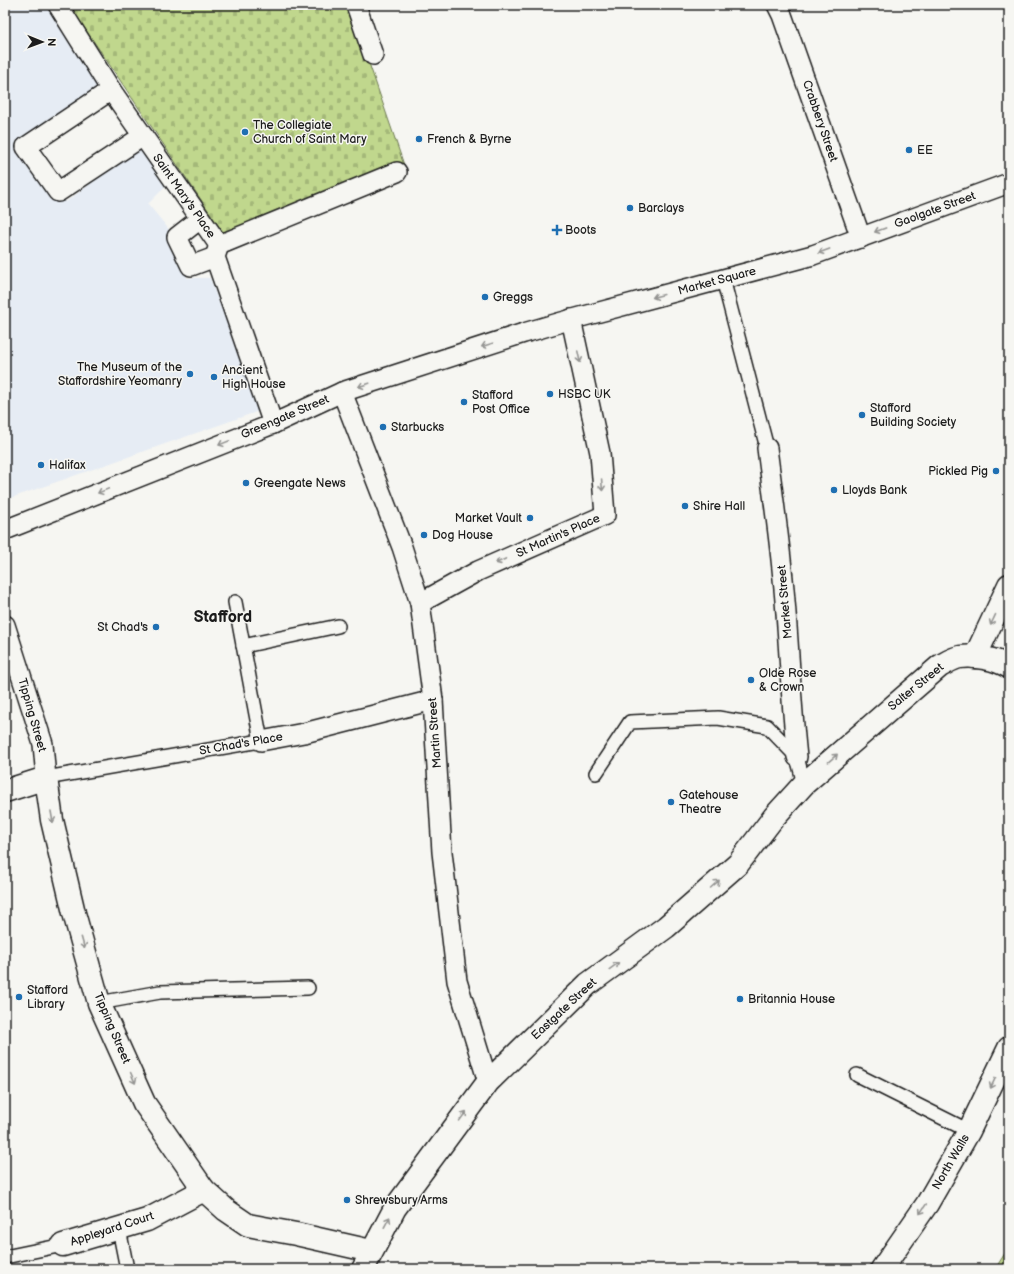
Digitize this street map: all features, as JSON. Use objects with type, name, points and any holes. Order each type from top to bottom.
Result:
[{"type":"street","name":"Saint Mary's Place","points":[[58,5],[111,90],[200,219],[217,251],[397,172]]},
{"type":"street","points":[[356,5],[373,55]]},
{"type":"street","name":"Crabbery Street","points":[[777,5],[782,15],[861,238]]},
{"type":"street","points":[[111,90],[26,148],[58,192],[143,136]]},
{"type":"street","name":"Gaolgate Street","points":[[861,238],[1009,183]]},
{"type":"street","points":[[200,219],[177,237],[191,266],[217,251],[273,424]]},
{"type":"street","name":"Market Square","points":[[571,319],[724,280],[813,255],[861,238]]},
{"type":"street","name":"Greengate Street","points":[[5,530],[273,424],[342,392],[571,319]]},
{"type":"street","name":"St Martin's Place","points":[[420,603],[478,572],[605,515],[600,453],[571,319]]},
{"type":"street","name":"Martin Street","points":[[342,392],[402,547],[420,603],[433,700],[442,852],[457,981],[488,1082]]},
{"type":"street","name":"Market Street","points":[[766,448],[782,569],[792,716],[797,757]]},
{"type":"street","points":[[976,657],[1009,584]]},
{"type":"street","name":"Tipping Street","points":[[5,625],[43,744],[46,778],[56,836],[74,913],[99,1004],[144,1102],[204,1190],[226,1210],[248,1225],[296,1234],[367,1260]]},
{"type":"street","name":"Salter Street","points":[[804,784],[940,666],[959,657],[976,657],[1009,667]]},
{"type":"street","name":"St Chad's Place","points":[[261,740],[304,733],[433,700]]},
{"type":"street","points":[[5,791],[46,778]]},
{"type":"street","name":"Eastgate Street","points":[[367,1260],[395,1208],[488,1082],[588,984],[666,927],[738,864],[774,817],[804,784]]},
{"type":"street","name":"North Walls","points":[[882,1269],[927,1204],[969,1131],[1009,1048]]},
{"type":"street","name":"Appleyard Court","points":[[63,1245],[147,1220],[204,1190]]},
{"type":"lane","points":[[724,280],[766,448]]},
{"type":"lane","points":[[235,602],[261,740]]},
{"type":"lane","points":[[244,646],[338,626]]},
{"type":"lane","points":[[596,773],[630,722],[718,718],[767,726],[797,757],[804,784]]},
{"type":"lane","name":"St Chad's Place","points":[[46,778],[261,740]]},
{"type":"lane","points":[[99,1004],[160,992],[308,988]]},
{"type":"lane","points":[[857,1075],[969,1131]]},
{"type":"lane","points":[[119,1228],[127,1269]]},
{"type":"lane","points":[[5,1257],[63,1245]]},
{"type":"shaded area","points":[[5,5],[45,5],[100,87],[26,139],[66,202],[140,146],[168,184],[148,204],[171,232],[187,278],[210,278],[259,411],[5,500]]},
{"type":"green space","points":[[69,5],[349,5],[404,165],[233,247]]},
{"type":"green space","points":[[1009,1247],[1009,1269],[995,1269]]},
{"type":"place","name":"The Collegiate Church of Saint Mary","points":[[245,132]]},
{"type":"place","name":"French & Byrne","points":[[419,139]]},
{"type":"place","name":"EE","points":[[909,150]]},
{"type":"place","name":"Barclays","points":[[630,208]]},
{"type":"place","name":"Boots","points":[[557,230]]},
{"type":"place","name":"Greggs","points":[[485,297]]},
{"type":"place","name":"The Museum of the Staffordshire Yeomanry","points":[[190,374]]},
{"type":"place","name":"Ancient High House","points":[[214,377]]},
{"type":"place","name":"HSBC UK","points":[[550,394]]},
{"type":"place","name":"Stafford Post Office","points":[[464,402]]},
{"type":"place","name":"Stafford Building Society","points":[[862,415]]},
{"type":"place","name":"Starbucks","points":[[383,427]]},
{"type":"place","name":"Halifax","points":[[41,465]]},
{"type":"place","name":"Pickled Pig","points":[[996,471]]},
{"type":"place","name":"Greengate News","points":[[246,483]]},
{"type":"place","name":"Lloyds Bank","points":[[834,490]]},
{"type":"place","name":"Shire Hall","points":[[685,506]]},
{"type":"place","name":"Market Vault","points":[[530,518]]},
{"type":"place","name":"Dog House","points":[[424,535]]},
{"type":"place","name":"St Chad's","points":[[156,627]]},
{"type":"place","name":"Olde Rose & Crown","points":[[751,680]]},
{"type":"place","name":"Gatehouse Theatre","points":[[671,802]]},
{"type":"place","name":"Stafford Library","points":[[19,997]]},
{"type":"place","name":"Britannia House","points":[[740,999]]},
{"type":"place","name":"Shrewsbury Arms","points":[[347,1200]]},
{"type":"district","name":"Stafford","points":[[223,617]]}]
